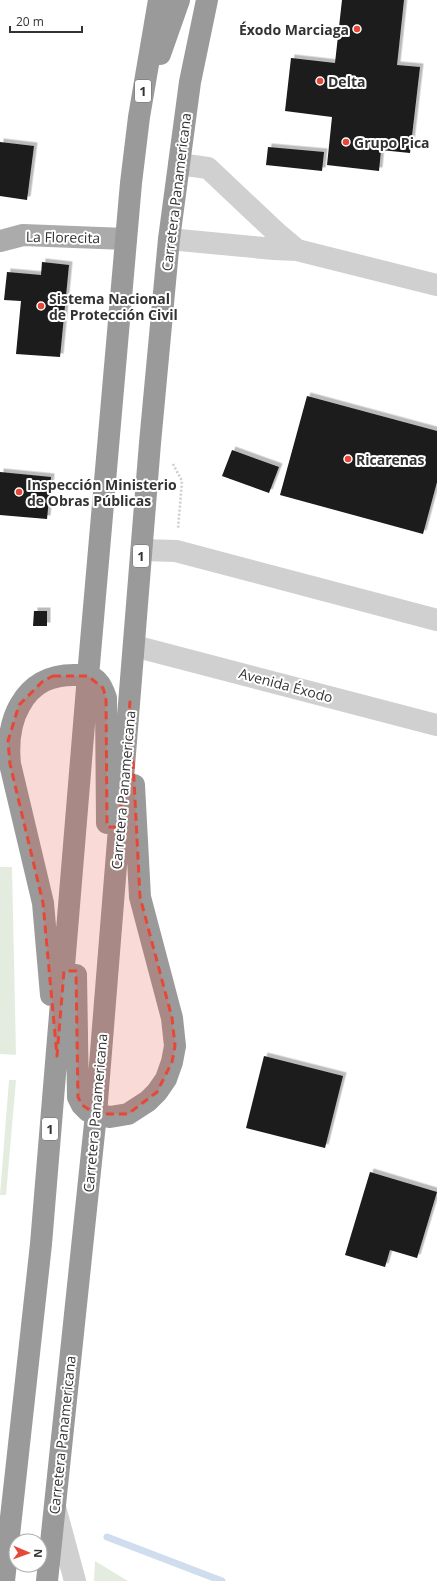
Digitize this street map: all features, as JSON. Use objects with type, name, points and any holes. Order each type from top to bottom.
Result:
[{"type":"highway","name":"1","points":[[4,1581],[41,1244],[126,239],[139,117],[159,0]]},
{"type":"highway","points":[[139,117],[179,0]]},
{"type":"highway","name":"Carretera Panamericana","points":[[47,1581],[96,1114],[150,443],[169,239],[190,82],[207,0]]},
{"type":"highway","points":[[56,1056],[43,903],[10,764],[8,741],[12,723],[20,705],[33,688],[53,676],[88,676],[98,682],[103,688],[106,698],[108,956]]},
{"type":"highway","points":[[74,850],[78,1097],[82,1105],[88,1111],[96,1114],[110,1116],[128,1114],[148,1101],[157,1092],[166,1079],[172,1062],[175,1046],[172,1018],[140,897],[130,702]]},
{"type":"main road","name":"La Florecita","points":[[0,241],[23,235],[126,239]]},
{"type":"street","points":[[179,164],[208,168],[297,250]]},
{"type":"street","points":[[169,239],[297,250],[437,285]]},
{"type":"street","points":[[142,550],[176,551],[437,620]]},
{"type":"street","name":"Avenida Éxodo","points":[[134,646],[437,725]]},
{"type":"street","points":[[55,1506],[75,1581]]},
{"type":"highlighted area","points":[[53,676],[88,676],[103,688],[106,698],[107,827],[119,827],[130,702],[140,897],[172,1018],[175,1046],[172,1062],[157,1092],[128,1114],[96,1114],[82,1105],[78,1097],[76,971],[64,971],[57,1056],[43,903],[10,764],[8,741],[19,705],[43,681]]},
{"type":"shaded area","points":[[0,867],[12,867],[16,1055],[0,1054]]},
{"type":"shaded area","points":[[9,1080],[16,1080],[6,1195],[0,1195]]},
{"type":"shaded area","points":[[95,1561],[128,1581],[94,1581]]},
{"type":"building","points":[[342,0],[404,0],[397,65],[420,67],[410,153],[381,150],[379,171],[327,165],[332,117],[285,111],[291,58],[335,63]]},
{"type":"building","points":[[0,142],[34,146],[27,200],[0,196]]},
{"type":"building","points":[[268,147],[324,152],[322,171],[266,165]]},
{"type":"building","points":[[42,262],[69,265],[60,357],[16,354],[21,301],[4,300],[7,272],[41,275]]},
{"type":"building","points":[[307,396],[437,431],[437,482],[423,534],[280,495]]},
{"type":"building","points":[[232,450],[279,467],[269,493],[222,476]]},
{"type":"building","points":[[0,472],[51,477],[47,519],[0,515]]},
{"type":"building","points":[[34,611],[47,611],[47,626],[33,626]]},
{"type":"building","points":[[264,1056],[343,1076],[325,1148],[246,1128]]},
{"type":"building","points":[[370,1172],[437,1192],[417,1258],[390,1250],[385,1267],[345,1255]]},
{"type":"waterway","points":[[107,1537],[222,1581]]},
{"type":"place","name":"Éxodo Marciaga","points":[[357,29]]},
{"type":"place","name":"Delta","points":[[320,81]]},
{"type":"place","name":"Grupo Pica","points":[[346,142]]},
{"type":"place","name":"Sistema Nacional de Protección Civil","points":[[41,306]]},
{"type":"place","name":"Ricarenas","points":[[348,459]]},
{"type":"place","name":"Inspección Ministerio de Obras Públicas","points":[[19,492]]}]
